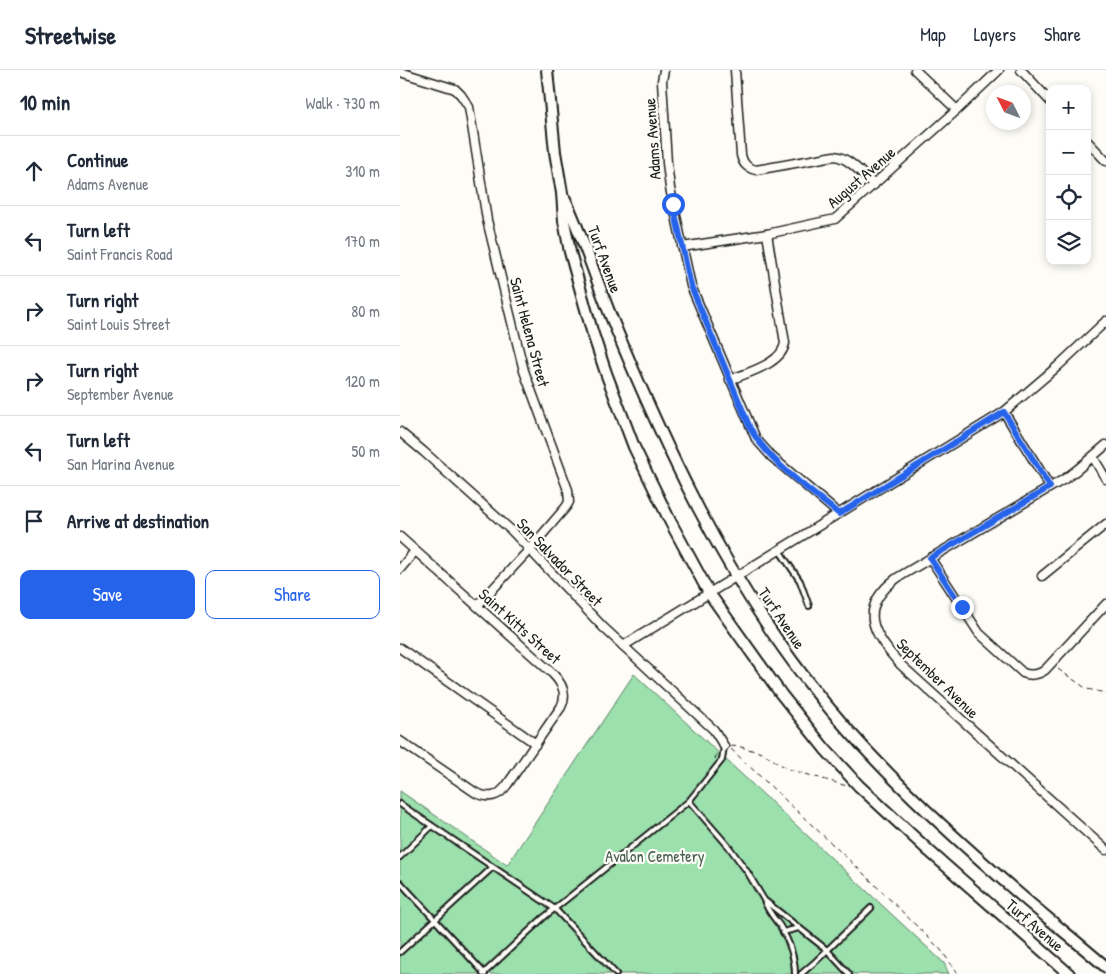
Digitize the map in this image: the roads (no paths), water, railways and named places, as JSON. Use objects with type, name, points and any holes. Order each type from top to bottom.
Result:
[{"type":"main road","name":"Turf Avenue","points":[[546,70],[564,221],[583,300],[606,373],[634,447],[651,483],[710,593],[781,694],[825,749],[859,786],[1069,974]]},
{"type":"main road","name":"Turf Avenue","points":[[562,193],[611,318],[660,430],[701,513],[736,576],[805,678],[859,742],[918,803],[988,867],[1106,967]]},
{"type":"street","name":"Adams Avenue","points":[[664,70],[662,81],[667,162],[682,247],[693,293],[750,428],[763,448],[839,514]]},
{"type":"street","points":[[735,70],[741,155],[750,169],[756,170],[840,157],[849,162],[874,185]]},
{"type":"street","points":[[915,70],[957,110]]},
{"type":"street","name":"August Avenue","points":[[682,247],[768,234],[835,219],[999,70]]},
{"type":"street","points":[[1021,70],[1046,97]]},
{"type":"street","name":"Saint Helena Street","points":[[400,72],[455,90],[465,100],[471,112],[488,220],[524,371],[568,490],[569,502],[566,507],[477,606]]},
{"type":"street","points":[[1091,145],[1106,161]]},
{"type":"street","points":[[730,380],[774,360],[782,353],[786,343],[768,234]]},
{"type":"street","points":[[623,646],[1004,412],[1058,366],[1106,321]]},
{"type":"street","points":[[1004,412],[1050,487]]},
{"type":"street","name":"San Salvador Street","points":[[400,432],[488,508],[530,549],[585,609],[714,730],[724,746]]},
{"type":"street","name":"September Avenue","points":[[1106,445],[1094,457],[1050,487],[884,587],[876,599],[872,613],[874,630],[901,665],[1106,850]]},
{"type":"street","points":[[1094,457],[1106,478]]},
{"type":"street","points":[[1042,576],[1106,524]]},
{"type":"street","name":"Saint Kitts Street","points":[[400,537],[552,673],[563,688],[565,698],[504,790],[492,798],[476,793],[400,741]]},
{"type":"street","points":[[400,569],[415,551]]},
{"type":"street","points":[[930,558],[979,633],[1023,673],[1028,675],[1040,674],[1051,664],[1106,604]]},
{"type":"street","points":[[400,648],[536,744]]},
{"type":"lane","points":[[778,550],[800,581],[809,606]]},
{"type":"lane","points":[[400,882],[484,974],[555,909],[689,801],[722,760],[724,746]]},
{"type":"lane","points":[[689,801],[739,860],[764,900],[766,907],[791,947],[795,963],[795,974]]},
{"type":"lane","points":[[400,804],[555,909],[616,974]]},
{"type":"lane","points":[[400,857],[432,826]]},
{"type":"lane","points":[[400,952],[493,867]]},
{"type":"lane","points":[[764,900],[827,950],[849,974]]},
{"type":"lane","points":[[801,974],[870,908]]},
{"type":"lane","points":[[783,932],[800,928]]},
{"type":"park label","name":"Avalon Cemetery","points":[[655,856]]}]
